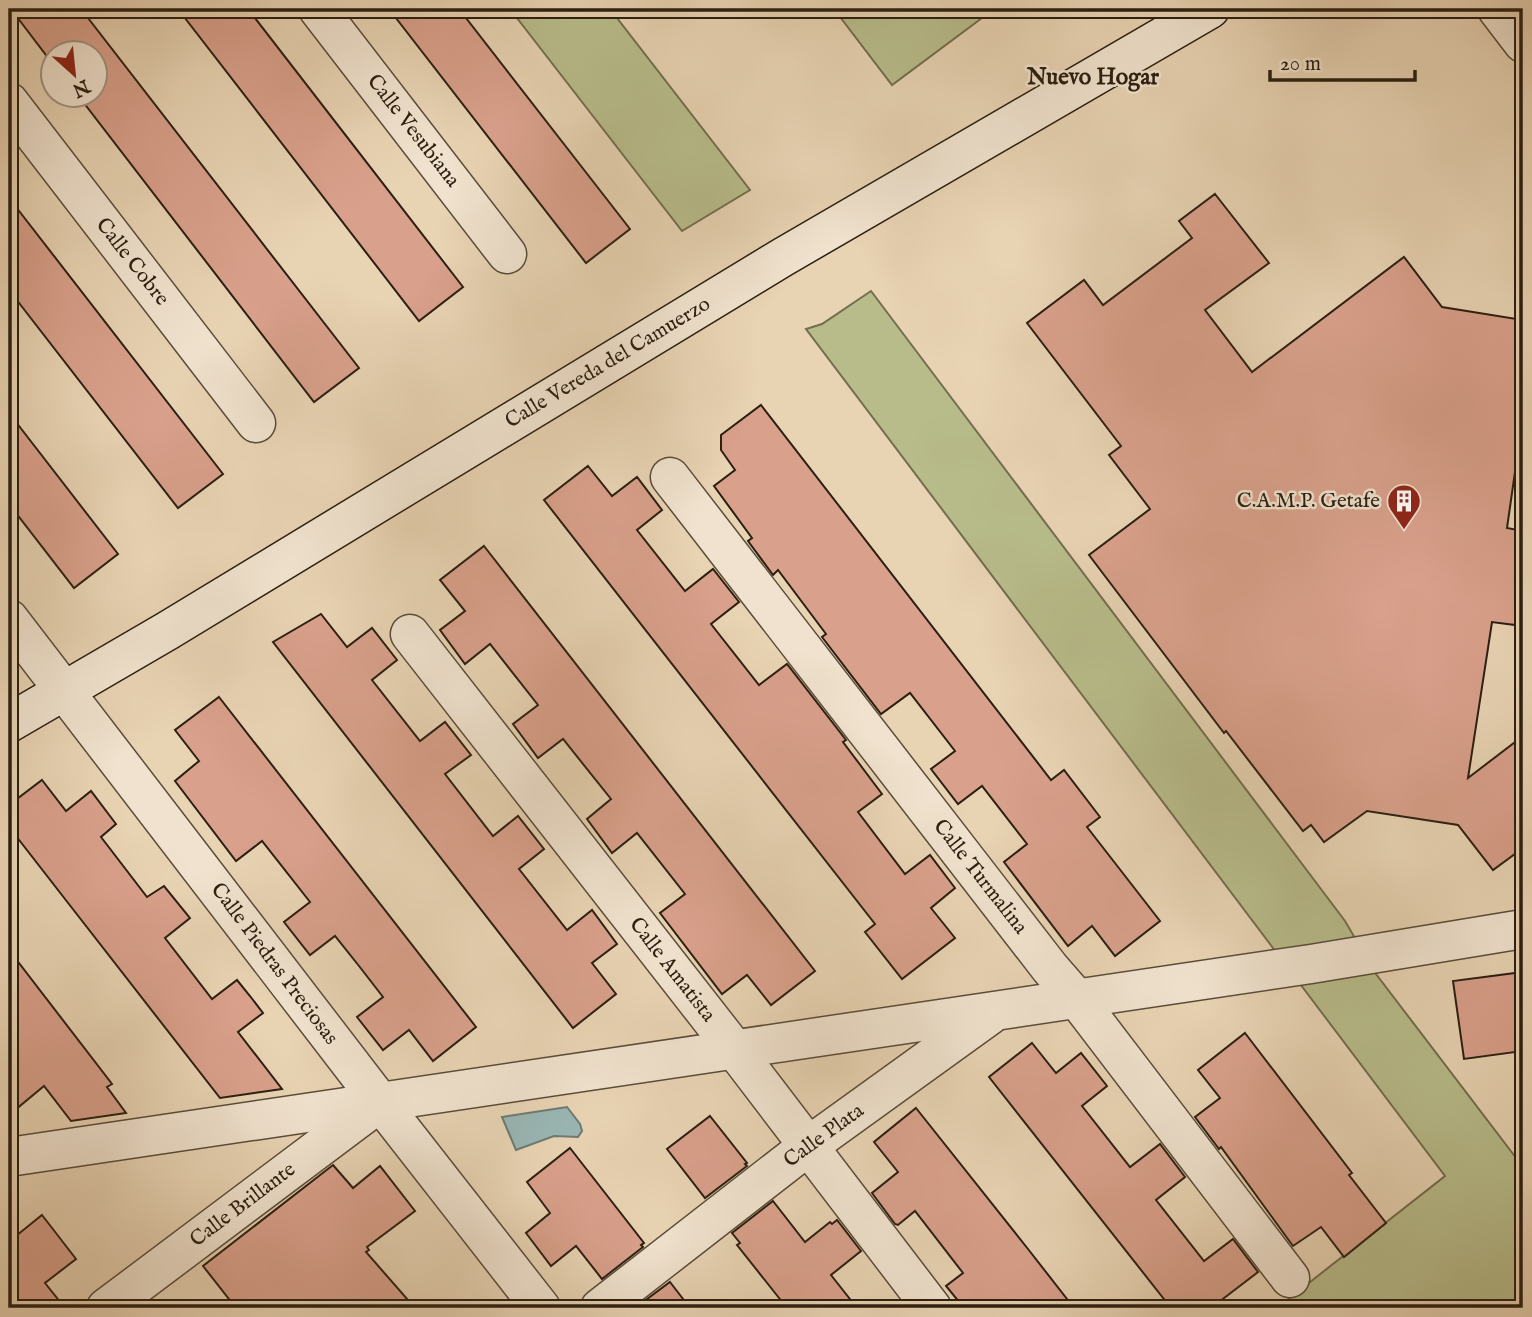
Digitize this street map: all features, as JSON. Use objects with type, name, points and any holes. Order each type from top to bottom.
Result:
[{"type":"street","name":"Calle Vesubiana","points":[[318,9],[508,254]]},
{"type":"street","name":"Calle Vereda del Camuerzo","points":[[9,723],[783,257],[1210,9]]},
{"type":"street","points":[[1497,9],[1523,43]]},
{"type":"street","name":"Calle Cobre","points":[[9,102],[256,423]]},
{"type":"street","name":"Calle Turmalina","points":[[670,477],[1050,968],[1077,999],[1290,1278]]},
{"type":"street","name":"Calle Piedras Preciosas","points":[[9,619],[541,1308]]},
{"type":"street","name":"Calle Amatista","points":[[410,634],[735,1050],[932,1308]]},
{"type":"street","points":[[12,1152],[380,1102],[996,1012],[1523,929]]},
{"type":"street","name":"Calle Plata","points":[[600,1308],[807,1147],[996,1012],[1050,968]]},
{"type":"street","name":"Calle Brillante","points":[[106,1308],[380,1102]]},
{"type":"green space","points":[[510,9],[610,9],[750,190],[682,231]]},
{"type":"green space","points":[[834,9],[994,9],[892,85]]},
{"type":"green space","points":[[871,291],[1345,921],[1376,974],[1523,1167],[1523,1308],[1277,1308],[1445,1176],[806,329],[822,324]]},
{"type":"water","points":[[567,1107],[580,1124],[582,1131],[578,1137],[554,1136],[516,1150],[502,1117]]},
{"type":"building","points":[[11,9],[81,9],[103,38],[38,38],[38,45]]},
{"type":"building","points":[[178,9],[248,9],[463,287],[419,321]]},
{"type":"building","points":[[389,9],[459,9],[630,229],[586,263]]},
{"type":"building","points":[[108,44],[359,368],[314,402],[88,108],[108,108]]},
{"type":"building","name":"C.A.M.P. Getafe","points":[[1215,194],[1269,263],[1205,310],[1252,372],[1404,257],[1442,307],[1523,320],[1523,416],[1507,528],[1523,531],[1523,626],[1492,622],[1468,778],[1523,736],[1523,848],[1493,870],[1458,825],[1367,811],[1324,842],[1311,825],[1303,831],[1226,731],[1224,733],[1089,555],[1150,509],[1109,455],[1121,446],[1027,323],[1084,280],[1103,305],[1192,238],[1179,221]]},
{"type":"building","points":[[9,198],[223,474],[178,508],[9,290]]},
{"type":"building","points":[[761,405],[1051,780],[1064,770],[1100,817],[1087,827],[1160,921],[1115,956],[1092,926],[1068,946],[1004,862],[1027,844],[982,786],[958,804],[931,769],[955,751],[910,693],[881,714],[822,637],[826,634],[778,570],[773,575],[748,541],[752,538],[714,486],[735,470],[721,450],[721,435]]},
{"type":"building","points":[[9,413],[118,554],[74,588],[9,504]]},
{"type":"building","points":[[588,466],[612,496],[637,477],[662,510],[637,530],[685,591],[713,569],[739,602],[711,624],[759,685],[787,664],[846,740],[843,742],[882,794],[858,812],[905,874],[930,855],[955,888],[931,908],[955,938],[902,979],[865,932],[875,924],[544,500]]},
{"type":"building","points":[[484,546],[815,971],[771,1005],[747,975],[722,994],[660,913],[685,894],[637,833],[612,853],[587,819],[611,799],[563,739],[538,758],[513,724],[538,705],[490,644],[465,664],[440,630],[465,611],[440,580]]},
{"type":"building","points":[[321,614],[347,647],[372,628],[397,660],[372,680],[420,741],[445,722],[471,755],[445,774],[493,836],[518,816],[544,849],[519,869],[567,930],[592,910],[617,944],[592,963],[616,994],[573,1028],[273,642]]},
{"type":"building","points":[[219,697],[476,1027],[433,1061],[409,1030],[383,1050],[357,1017],[383,997],[335,936],[310,955],[284,922],[310,902],[262,841],[236,861],[175,781],[199,761],[175,730]]},
{"type":"building","points":[[42,780],[66,811],[91,791],[116,824],[101,837],[147,897],[164,886],[190,918],[165,938],[212,999],[237,980],[250,996],[263,1013],[238,1032],[282,1089],[220,1098],[9,827],[9,805]]},
{"type":"building","points":[[9,950],[112,1084],[107,1087],[126,1113],[71,1121],[44,1086],[9,1115]]},
{"type":"building","points":[[1523,972],[1523,1051],[1464,1059],[1453,981]]},
{"type":"building","points":[[1245,1033],[1352,1173],[1349,1175],[1386,1223],[1344,1257],[1321,1227],[1293,1246],[1221,1147],[1219,1149],[1195,1117],[1220,1098],[1198,1070]]},
{"type":"building","points":[[1032,1043],[1056,1073],[1081,1053],[1107,1086],[1082,1106],[1130,1167],[1160,1144],[1185,1177],[1156,1200],[1204,1261],[1233,1239],[1258,1272],[1211,1308],[1171,1308],[989,1077]]},
{"type":"building","points":[[916,1108],[1074,1308],[964,1308],[946,1286],[963,1273],[915,1211],[898,1225],[895,1224],[872,1193],[898,1172],[874,1142]]},
{"type":"building","points":[[710,1116],[747,1166],[705,1198],[667,1149]]},
{"type":"building","points":[[570,1148],[644,1243],[641,1245],[643,1247],[602,1279],[576,1246],[551,1266],[526,1233],[550,1213],[527,1182]]},
{"type":"building","points":[[333,1165],[353,1188],[380,1166],[415,1211],[367,1247],[369,1250],[366,1252],[415,1308],[236,1308],[203,1266]]},
{"type":"building","points":[[773,1201],[805,1242],[830,1222],[832,1224],[837,1220],[861,1251],[831,1275],[857,1308],[787,1308],[737,1245],[740,1243],[732,1233]]},
{"type":"building","points":[[42,1215],[76,1259],[45,1283],[65,1308],[9,1308],[9,1238],[11,1240]]},
{"type":"building","points":[[670,1282],[690,1308],[635,1308]]},
{"type":"place","name":"C.A.M.P. Getafe","points":[[1404,531]]},
{"type":"district","name":"Nuevo Hogar","points":[[1093,77]]}]
